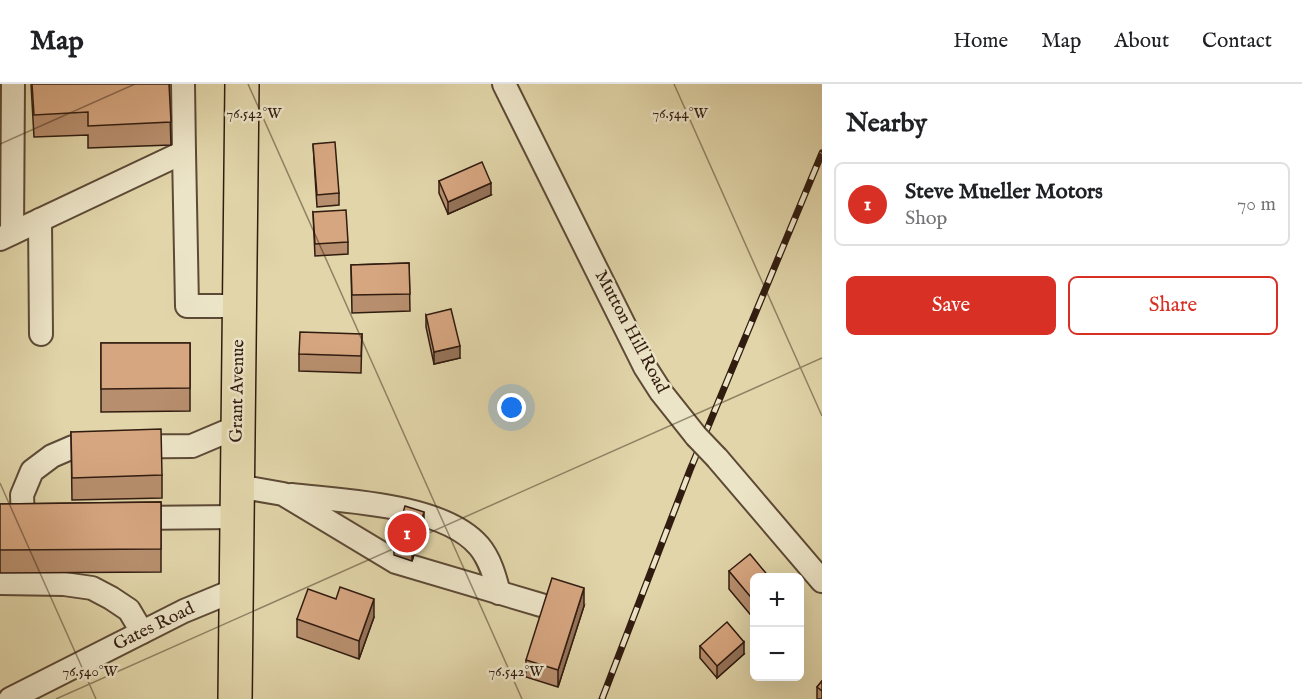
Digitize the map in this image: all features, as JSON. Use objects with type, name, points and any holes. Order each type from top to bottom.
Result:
[{"type":"highway","name":"Grant Avenue","points":[[235,699],[242,84]]},
{"type":"street","points":[[13,84],[6,236],[184,152]]},
{"type":"street","points":[[183,84],[187,306],[239,306]]},
{"type":"street","name":"Mutton Hill Road","points":[[504,84],[645,367],[661,392],[696,435],[822,581]]},
{"type":"street","points":[[40,220],[41,334]]},
{"type":"street","points":[[23,518],[22,495],[32,471],[52,456],[73,447],[192,446],[237,427]]},
{"type":"street","points":[[282,494],[396,562],[541,605]]},
{"type":"street","points":[[107,518],[282,494],[394,507],[450,524],[466,534],[480,547],[495,576],[499,593]]},
{"type":"street","points":[[0,518],[63,518]]},
{"type":"street","points":[[0,583],[64,584],[92,588],[129,610],[142,632]]},
{"type":"street","name":"Gates Road","points":[[10,699],[184,611],[235,590]]},
{"type":"building","points":[[32,84],[169,84],[171,122],[88,126],[88,112],[34,115]]},
{"type":"building","points":[[335,142],[339,193],[317,195],[313,144]]},
{"type":"building","points":[[482,162],[491,183],[448,202],[439,181]]},
{"type":"building","points":[[346,210],[348,242],[315,244],[313,212]]},
{"type":"building","points":[[409,263],[410,294],[352,295],[351,265]]},
{"type":"building","points":[[451,309],[460,346],[434,352],[426,315]]},
{"type":"building","points":[[300,332],[362,334],[361,356],[299,354]]},
{"type":"building","points":[[101,343],[190,343],[190,388],[101,389]]},
{"type":"building","points":[[161,429],[162,475],[72,478],[71,432]]},
{"type":"building","points":[[161,502],[161,549],[0,550],[0,504]]},
{"type":"building","points":[[405,506],[424,512],[412,549],[394,543]]},
{"type":"building","points":[[750,554],[766,573],[750,573],[750,596],[729,571]]},
{"type":"building","points":[[552,578],[584,588],[558,670],[526,660]]},
{"type":"building","points":[[340,587],[374,599],[359,641],[297,619],[308,589],[336,599]]},
{"type":"building","points":[[727,622],[744,642],[717,666],[700,646]]},
{"type":"building","points":[[822,681],[822,691],[817,687]]},
{"type":"railway","points":[[602,699],[690,470],[822,153]]},
{"type":"place","name":"Steve Mueller Motors","points":[[407,533]]}]
